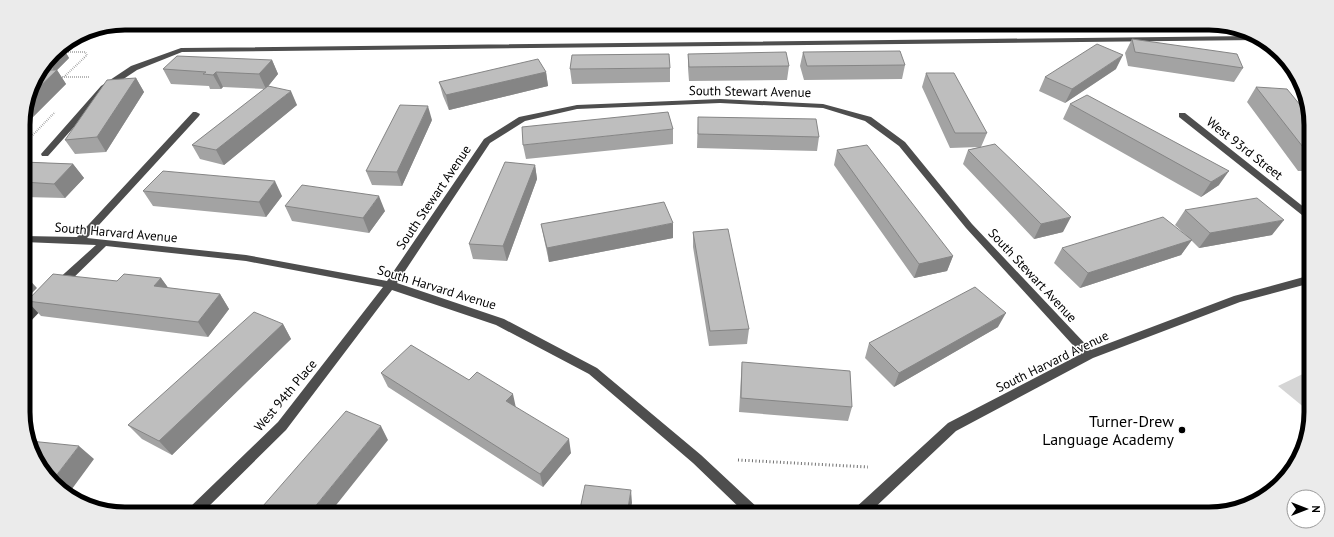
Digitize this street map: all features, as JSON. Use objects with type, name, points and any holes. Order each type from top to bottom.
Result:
[{"type":"street","points":[[45,154],[104,88],[134,68],[181,50],[1247,38]]},
{"type":"street","name":"South Stewart Avenue","points":[[390,285],[487,140],[522,119],[577,107],[704,102],[823,106],[868,119],[902,144],[970,226],[1089,355]]},
{"type":"street","points":[[79,240],[196,114]]},
{"type":"street","name":"West 93rd Street","points":[[1182,115],[1304,212]]},
{"type":"street","name":"South Harvard Avenue","points":[[30,239],[79,240],[246,258],[390,285],[500,322],[593,371],[697,459],[748,507]]},
{"type":"street","points":[[30,315],[104,243]]},
{"type":"street","name":"South Harvard Avenue","points":[[866,507],[952,427],[1089,355],[1238,299],[1304,281]]},
{"type":"street","name":"West 94th Place","points":[[199,507],[282,426],[390,285]]},
{"type":"path","points":[[63,77],[87,55],[85,52],[65,52]]},
{"type":"path","points":[[57,78],[90,77],[84,82]]},
{"type":"path","points":[[30,139],[57,111]]},
{"type":"path","points":[[738,460],[868,467]]},
{"type":"shaded area","points":[[1304,373],[1304,407],[1278,386]]},
{"type":"building","points":[[1132,39],[1237,54],[1243,68],[1135,52]]},
{"type":"building","points":[[1097,44],[1123,55],[1072,89],[1045,77]]},
{"type":"building","points":[[900,51],[905,65],[807,66],[803,52]]},
{"type":"building","points":[[786,52],[789,66],[689,67],[688,54]]},
{"type":"building","points":[[669,54],[670,68],[570,69],[572,55]]},
{"type":"building","points":[[177,56],[272,60],[259,74],[216,72],[213,75],[203,74],[206,72],[163,69]]},
{"type":"building","points":[[538,59],[546,72],[446,95],[439,82]]},
{"type":"building","points":[[48,70],[57,70],[37,89]]},
{"type":"building","points":[[926,73],[954,73],[987,133],[955,133]]},
{"type":"building","points":[[136,78],[97,137],[65,140],[107,80]]},
{"type":"building","points":[[268,86],[291,91],[216,150],[192,145]]},
{"type":"building","points":[[1256,87],[1287,89],[1302,107],[1304,148]]},
{"type":"building","points":[[1087,95],[1229,171],[1211,182],[1070,104]]},
{"type":"building","points":[[400,105],[428,106],[397,172],[366,171]]},
{"type":"building","points":[[668,112],[673,129],[523,145],[522,127]]},
{"type":"building","points":[[698,117],[816,119],[819,137],[698,134]]},
{"type":"building","points":[[995,144],[1071,217],[1041,224],[968,150]]},
{"type":"building","points":[[867,145],[953,256],[919,264],[837,150]]},
{"type":"building","points":[[30,162],[73,164],[54,184],[30,182]]},
{"type":"building","points":[[505,162],[535,165],[503,246],[469,244]]},
{"type":"building","points":[[163,171],[275,181],[259,202],[143,191]]},
{"type":"building","points":[[302,185],[379,196],[363,218],[285,206]]},
{"type":"building","points":[[1257,198],[1284,220],[1210,233],[1185,210]]},
{"type":"building","points":[[664,202],[673,223],[547,248],[541,224]]},
{"type":"building","points":[[1163,217],[1192,240],[1088,273],[1062,248]]},
{"type":"building","points":[[728,229],[749,329],[710,331],[693,232]]},
{"type":"building","points":[[53,274],[117,281],[124,274],[161,278],[154,286],[220,294],[198,322],[30,301],[30,298]]},
{"type":"building","points":[[975,287],[1006,313],[899,373],[869,343]]},
{"type":"building","points":[[254,312],[283,324],[159,441],[128,425]]},
{"type":"building","points":[[411,345],[469,380],[477,372],[513,394],[506,401],[569,439],[540,474],[381,373]]},
{"type":"building","points":[[742,362],[850,371],[852,407],[741,398]]},
{"type":"building","points":[[346,411],[381,426],[315,507],[262,507]]},
{"type":"building","points":[[35,441],[79,446],[55,476],[46,465]]},
{"type":"building","points":[[585,485],[631,490],[628,507],[580,507]]},
{"type":"place","name":"Turner-Drew Language Academy","points":[[1182,430]]}]
